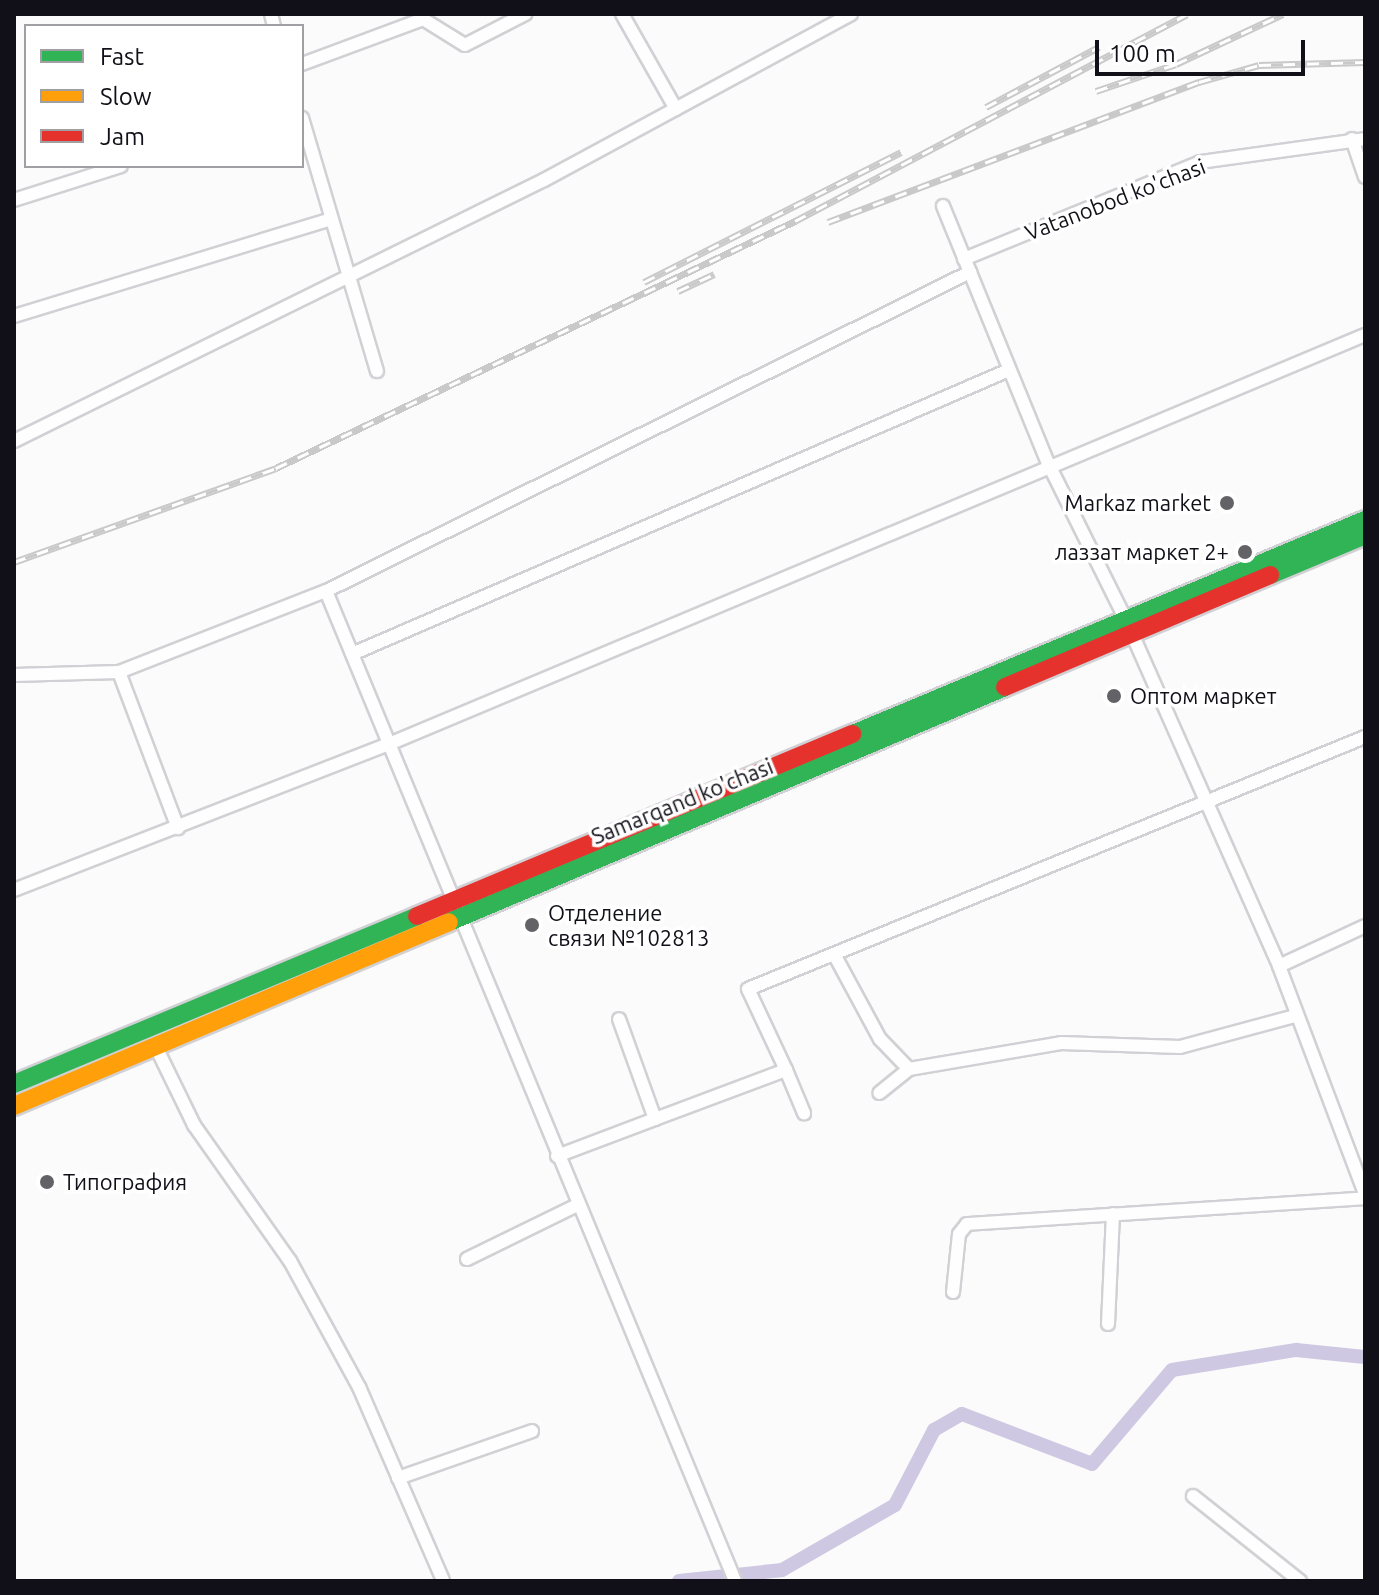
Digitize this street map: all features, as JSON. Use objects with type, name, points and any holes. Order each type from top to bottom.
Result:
[{"type":"main road","name":"Samarqand ko'chasi","points":[[14,1106],[462,917],[1130,628],[1365,520]]},
{"type":"main road","name":"Samarqand ko'chasi","points":[[14,1084],[454,896],[1365,535]]},
{"type":"street","points":[[304,63],[423,19],[465,45],[525,14]]},
{"type":"street","points":[[622,14],[676,109]]},
{"type":"street","points":[[14,441],[352,278],[851,14]]},
{"type":"street","points":[[304,125],[352,278],[377,371]]},
{"type":"street","points":[[1358,139],[1365,177]]},
{"type":"street","name":"Vatanobod ko'chasi","points":[[964,259],[1200,162],[1358,139]]},
{"type":"street","points":[[14,200],[115,168]]},
{"type":"street","points":[[943,206],[1048,463],[1130,628],[1212,805],[1279,966],[1295,1016],[1365,1196],[967,1224],[959,1234],[953,1292]]},
{"type":"street","points":[[14,316],[332,219]]},
{"type":"street","points":[[14,675],[119,672],[326,591],[970,272]]},
{"type":"street","points":[[14,890],[389,744],[1048,463],[1365,335]]},
{"type":"street","points":[[352,654],[1009,370]]},
{"type":"street","points":[[326,591],[454,896],[577,1205],[735,1581]]},
{"type":"street","points":[[119,672],[178,828]]},
{"type":"street","points":[[804,1113],[748,989],[1212,805],[1365,737]]},
{"type":"street","points":[[1279,966],[1365,926]]},
{"type":"street","points":[[834,954],[880,1039],[909,1069]]},
{"type":"street","points":[[879,1093],[909,1069],[1061,1043],[1180,1047],[1295,1016]]},
{"type":"street","points":[[619,1019],[655,1119]]},
{"type":"street","points":[[156,1047],[194,1125],[290,1261],[398,1478],[443,1580]]},
{"type":"street","points":[[557,1156],[786,1070]]},
{"type":"street","points":[[467,1259],[577,1205]]},
{"type":"street","points":[[1108,1324],[1113,1214]]},
{"type":"street","points":[[398,1478],[532,1431]]},
{"type":"street","points":[[1193,1496],[1300,1581]]},
{"type":"waterway","points":[[679,1581],[782,1570],[895,1505],[934,1430],[962,1414],[1092,1464],[1172,1370],[1296,1350],[1365,1357]]},
{"type":"railway","points":[[14,562],[276,468],[795,221],[1187,14]]},
{"type":"railway","points":[[1096,91],[1176,64],[1283,14]]},
{"type":"railway","points":[[986,107],[1099,47]]},
{"type":"railway","points":[[828,222],[1199,82],[1259,65],[1365,62]]},
{"type":"railway","points":[[644,282],[901,152]]},
{"type":"railway","points":[[678,291],[714,274]]},
{"type":"traffic: fast","points":[[853,734],[1365,520]]},
{"type":"traffic: fast","points":[[1270,575],[1365,535]]},
{"type":"traffic: fast","points":[[449,922],[1005,687]]},
{"type":"traffic: fast","points":[[14,1084],[417,916]]},
{"type":"traffic: slow","points":[[14,1106],[449,922]]},
{"type":"traffic: jam","points":[[1005,687],[1270,575]]},
{"type":"traffic: jam","points":[[417,916],[853,734]]},
{"type":"place","name":"Markaz market","points":[[1227,503]]},
{"type":"place","name":"лаззат маркет 2+","points":[[1245,552]]},
{"type":"place","name":"Оптом маркет","points":[[1114,696]]},
{"type":"place","name":"Отделение связи №102813","points":[[532,925]]},
{"type":"place","name":"Типография","points":[[47,1182]]}]
